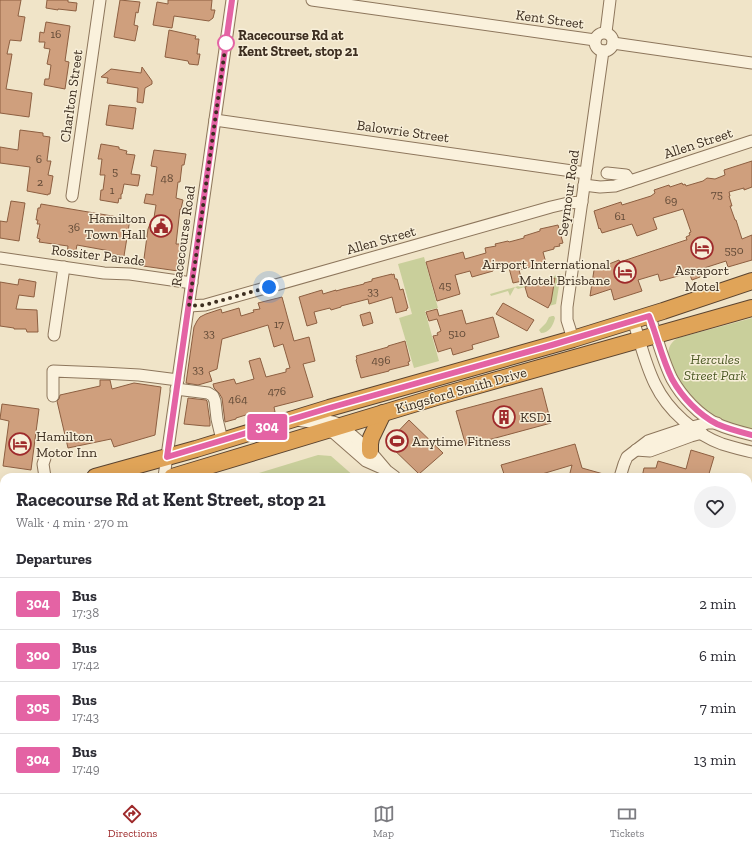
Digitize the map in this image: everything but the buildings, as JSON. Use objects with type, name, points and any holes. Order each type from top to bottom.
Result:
[{"type":"highway","name":"Kingsford Smith Drive","points":[[110,473],[649,316],[752,281]]},
{"type":"highway","name":"Kingsford Smith Drive","points":[[185,473],[383,413],[752,308]]},
{"type":"highway","points":[[370,450],[370,438],[383,413]]},
{"type":"street","name":"Charlton Street","points":[[72,196],[100,0]]},
{"type":"street","name":"Racecourse Road","points":[[165,473],[232,0]]},
{"type":"street","name":"Kent Street","points":[[312,0],[595,40]]},
{"type":"street","points":[[606,32],[610,0]]},
{"type":"street","points":[[606,32],[611,35],[613,43],[611,48],[603,51],[597,48],[595,40],[597,35],[606,32]]},
{"type":"street","points":[[613,43],[752,63]]},
{"type":"street","name":"Seymour Road","points":[[573,338],[567,320],[567,307],[603,51]]},
{"type":"street","name":"Balowrie Street","points":[[215,120],[586,173]]},
{"type":"street","name":"Allen Street","points":[[584,185],[609,187],[752,141]]},
{"type":"street","points":[[607,172],[626,175],[630,181]]},
{"type":"street","name":"Allen Street","points":[[189,306],[205,305],[551,207],[568,203],[582,202]]},
{"type":"street","name":"Rossiter Parade","points":[[0,258],[104,274],[130,274],[192,283]]},
{"type":"street","points":[[54,335],[64,267]]},
{"type":"street","points":[[649,316],[672,380],[684,396],[703,415],[716,423],[752,435]]},
{"type":"street","points":[[634,320],[652,378],[671,407],[691,427],[722,444],[752,452]]},
{"type":"street","points":[[52,396],[53,371],[132,374],[208,393],[213,396],[215,401],[217,419],[222,440]]},
{"type":"street","points":[[292,419],[311,422],[328,421],[333,428],[334,433],[366,460],[389,473]]},
{"type":"street","points":[[621,473],[627,457],[648,441],[678,430],[708,423],[716,423]]},
{"type":"street","points":[[333,428],[370,450],[390,473]]},
{"type":"street","points":[[636,450],[650,451],[702,433]]},
{"type":"street","points":[[44,458],[44,473]]},
{"type":"green space","points":[[424,257],[438,308],[425,311],[439,361],[414,368],[399,318],[412,314],[398,264]]},
{"type":"green space","points":[[561,274],[556,304],[549,306],[555,278],[518,289],[515,287],[510,296],[508,291],[491,296],[490,294]]},
{"type":"green space","points":[[552,316],[555,318],[552,326],[546,332],[541,333],[539,330],[546,323],[549,317]]},
{"type":"green space","name":"Hercules Street Park","points":[[752,318],[752,430],[724,421],[714,416],[693,399],[676,377],[668,355],[670,345],[678,338]]},
{"type":"green space","points":[[318,455],[331,456],[350,473],[259,473]]},
{"type":"bus line","name":"304","points":[[232,0],[167,457],[329,408],[649,316],[672,380],[684,396],[703,415],[716,423],[752,435]]},
{"type":"place","name":"Racecourse Rd at Kent Street, stop 21","points":[[226,43]]},
{"type":"place","name":"Hamilton Town Hall","points":[[161,226]]},
{"type":"place","name":"Asraport Motel","points":[[702,248]]},
{"type":"place","name":"Airport International Motel Brisbane","points":[[625,272]]},
{"type":"place","name":"KSD1","points":[[504,417]]},
{"type":"place","name":"Anytime Fitness","points":[[397,441]]},
{"type":"place","name":"Hamilton Motor Inn","points":[[20,444]]},
{"type":"route","points":[[226,43],[189,306],[205,305],[269,287]]}]
